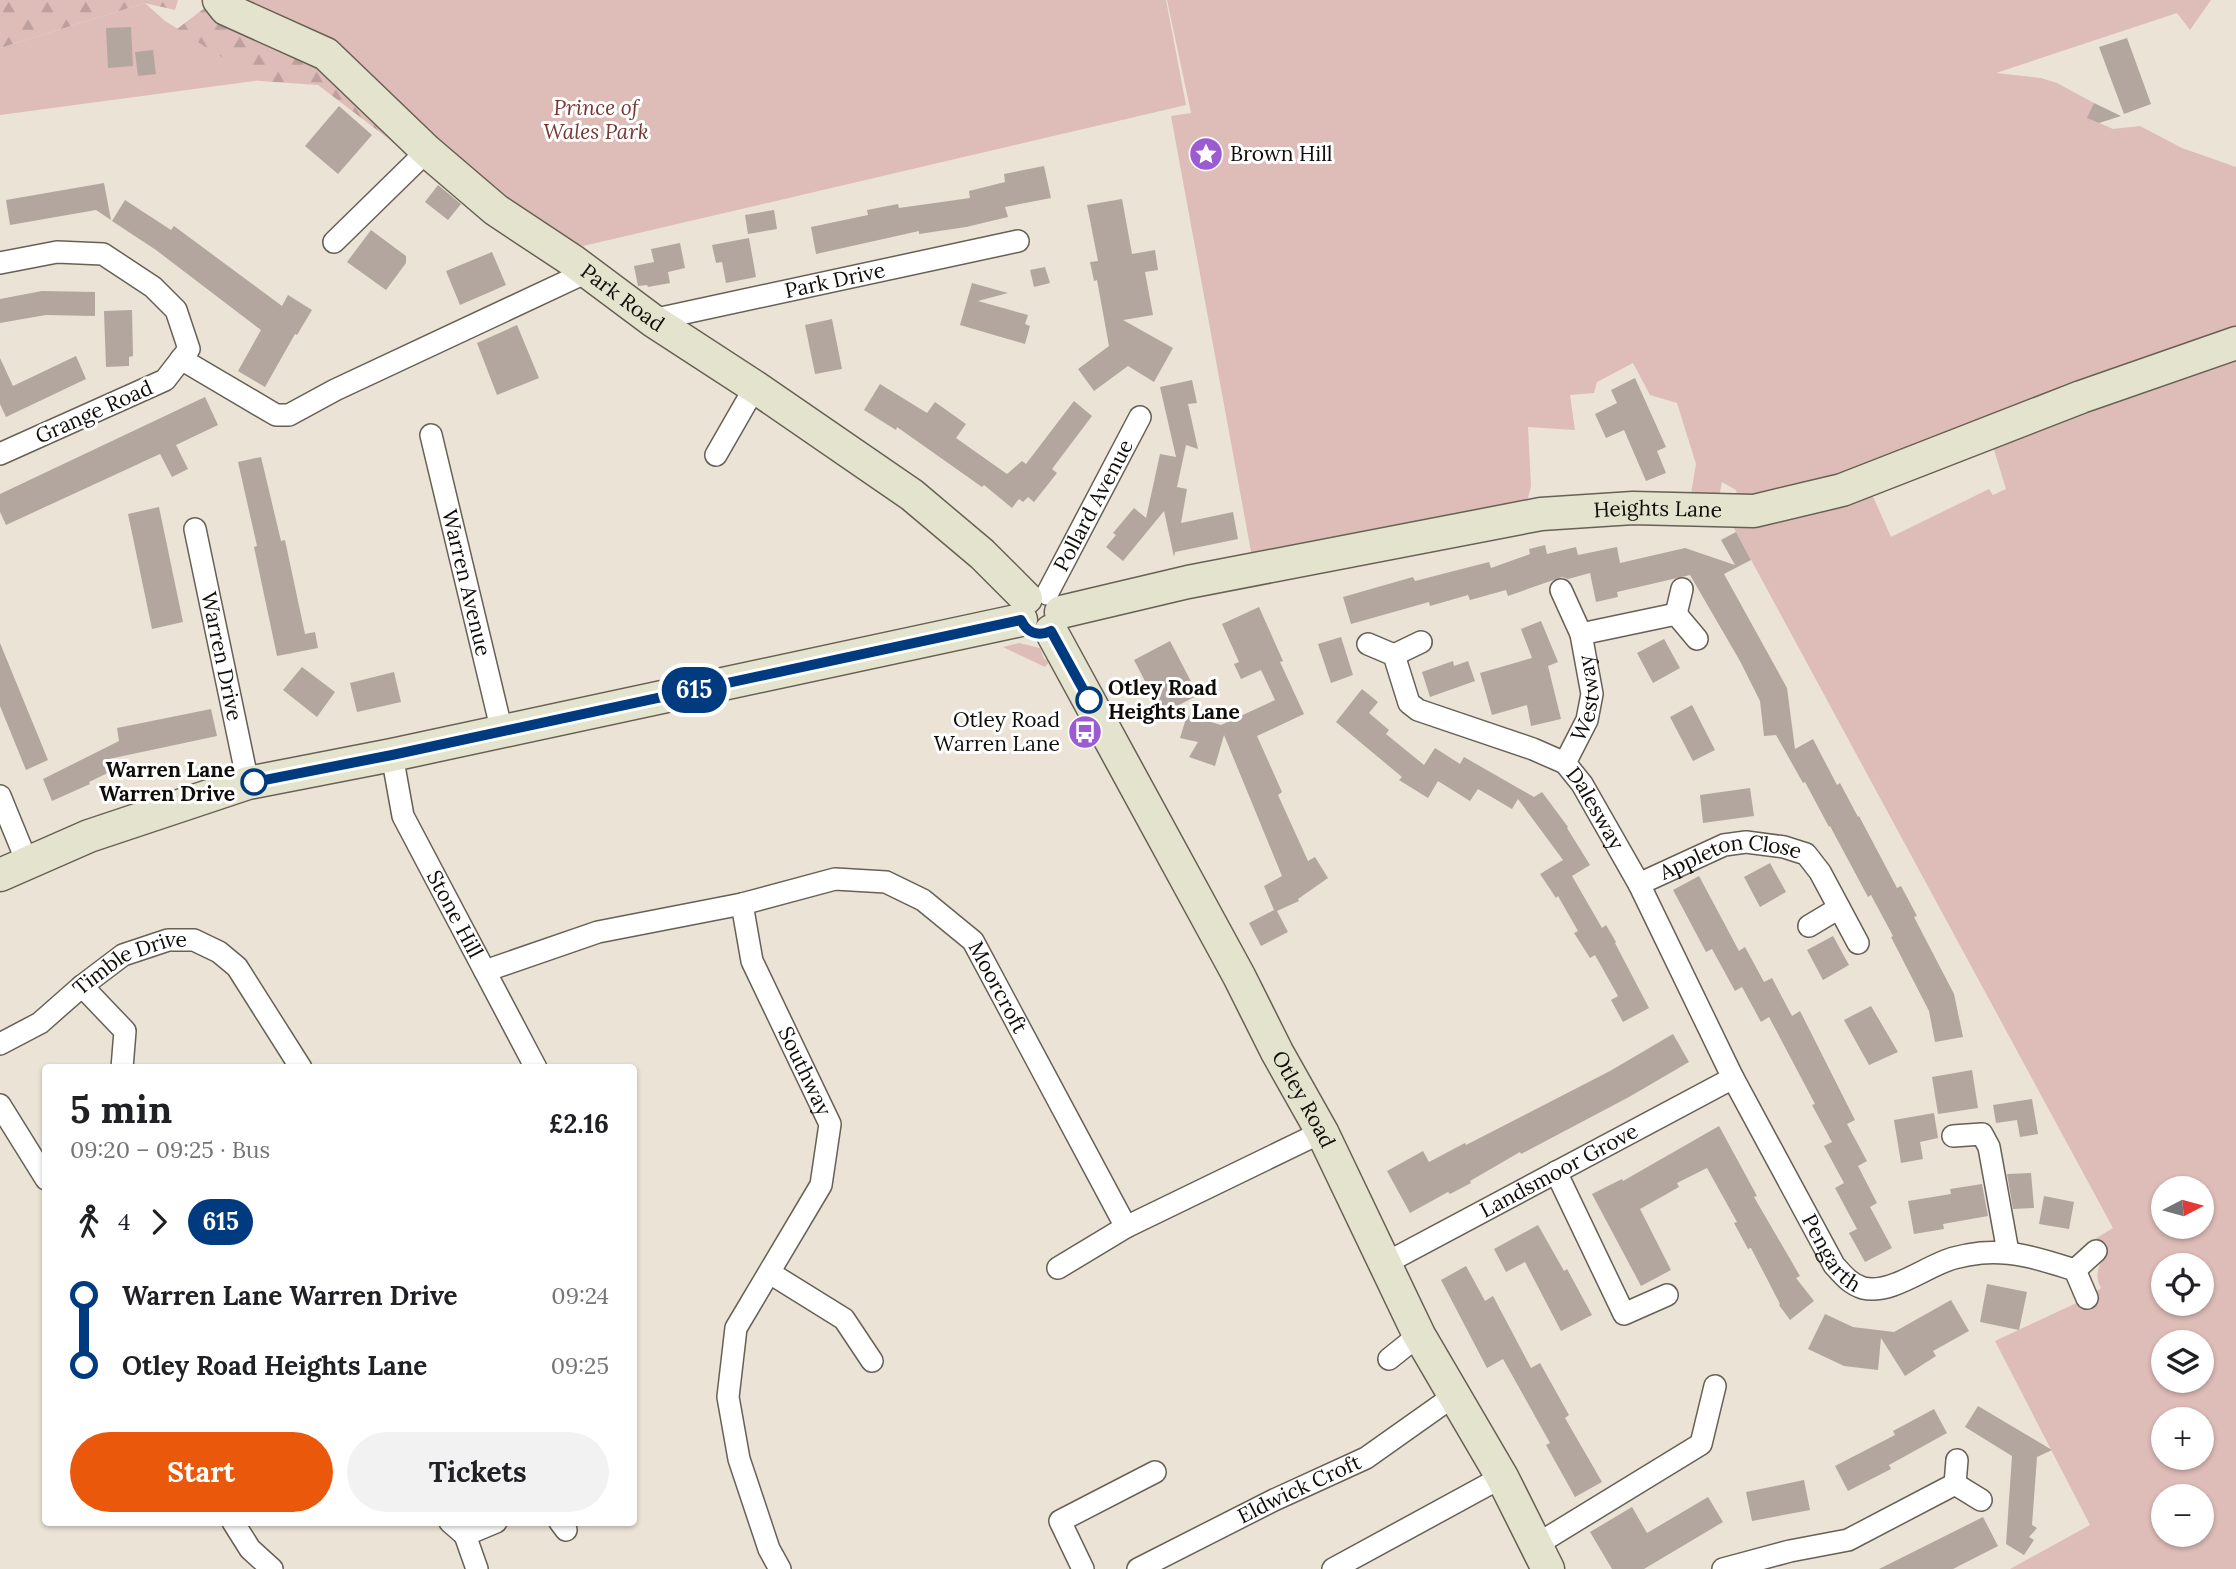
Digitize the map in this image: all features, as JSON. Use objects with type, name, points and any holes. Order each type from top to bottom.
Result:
[{"type":"street","name":"Park Road","points":[[219,0],[226,9],[326,54],[427,151],[496,210],[652,320],[912,495],[982,555],[1041,611]]},
{"type":"street","points":[[334,242],[427,151]]},
{"type":"street","name":"Park Drive","points":[[652,320],[1018,241]]},
{"type":"street","points":[[0,263],[57,252],[103,254],[153,288],[176,310],[189,349],[181,359],[276,415],[289,415],[335,390],[587,272]]},
{"type":"street","name":"Heights Lane","points":[[13,869],[89,836],[248,783],[502,732],[1041,611],[1541,514],[1633,508],[1754,511],[1842,490],[2081,397],[2236,343]]},
{"type":"street","name":"Grange Road","points":[[0,454],[165,380],[181,359]]},
{"type":"street","points":[[716,456],[755,387]]},
{"type":"street","name":"Pollard Avenue","points":[[1041,611],[1140,416]]},
{"type":"street","name":"Warren Avenue","points":[[431,435],[502,732]]},
{"type":"street","name":"Warren Drive","points":[[195,529],[248,783]]},
{"type":"street","points":[[1682,589],[1676,614],[1697,639]]},
{"type":"street","points":[[1561,590],[1581,634]]},
{"type":"street","name":"Otley Road","points":[[1041,611],[1322,1132],[1419,1335],[1502,1477],[1542,1557]]},
{"type":"street","name":"Westway","points":[[1565,763],[1587,720],[1592,694],[1581,634],[1676,614]]},
{"type":"street","points":[[1368,644],[1394,655],[1421,642]]},
{"type":"street","name":"Dalesway","points":[[1394,655],[1409,703],[1418,710],[1533,749],[1565,763],[1582,783],[1639,884],[1733,1078]]},
{"type":"street","name":"Stone Hill","points":[[392,755],[403,816],[534,1064]]},
{"type":"street","points":[[0,796],[13,869]]},
{"type":"street","name":"Appleton Close","points":[[1639,884],[1724,845],[1746,842],[1784,847],[1806,854],[1820,872],[1858,943]]},
{"type":"street","name":"Moorcroft","points":[[485,971],[597,932],[742,904],[835,879],[886,882],[923,900],[973,941],[1126,1227]]},
{"type":"street","name":"Southway","points":[[742,904],[752,961],[830,1124],[821,1185],[736,1328],[728,1396],[739,1459],[769,1549],[780,1569]]},
{"type":"street","points":[[1809,926],[1839,908]]},
{"type":"street","name":"Timble Drive","points":[[0,1044],[40,1023],[123,955],[168,940],[194,940],[219,952],[237,967],[298,1064]]},
{"type":"street","points":[[82,986],[125,1031],[122,1064]]},
{"type":"street","name":"Landsmoor Grove","points":[[1386,1263],[1733,1078]]},
{"type":"street","name":"Pengarth","points":[[1733,1078],[1834,1265],[1847,1280],[1864,1288],[1886,1287],[1953,1258],[1979,1253],[2008,1252],[2031,1256],[2075,1270]]},
{"type":"street","points":[[0,1105],[42,1173]]},
{"type":"street","points":[[1058,1268],[1126,1227],[1322,1132]]},
{"type":"street","points":[[1953,1136],[1982,1134],[1989,1147],[2008,1252]]},
{"type":"street","points":[[1556,1172],[1624,1314],[1667,1295]]},
{"type":"street","points":[[2087,1298],[2075,1270],[2096,1251]]},
{"type":"street","points":[[770,1273],[844,1319],[872,1361]]},
{"type":"street","points":[[1389,1359],[1419,1335]]},
{"type":"street","points":[[1542,1557],[1701,1444],[1715,1387]]},
{"type":"street","name":"Eldwick Croft","points":[[1138,1569],[1274,1500],[1366,1458],[1455,1395]]},
{"type":"street","points":[[1955,1485],[1957,1460]]},
{"type":"street","points":[[1083,1569],[1060,1521],[1155,1472]]},
{"type":"street","points":[[1333,1569],[1502,1477]]},
{"type":"street","points":[[1955,1485],[1981,1500]]},
{"type":"street","points":[[1723,1569],[1790,1551],[1848,1541],[1955,1485]]},
{"type":"street","points":[[236,1526],[250,1549],[271,1569]]},
{"type":"street","points":[[458,1529],[477,1569]]},
{"type":"green space","points":[[0,0],[178,0],[175,10],[145,3],[0,48]]},
{"type":"green space","name":"Prince of Wales Park","points":[[222,0],[1166,0],[1186,105],[583,246],[521,218]]},
{"type":"green space","points":[[1167,0],[2211,0],[2190,30],[2177,13],[1996,73],[2041,78],[2057,83],[2094,103],[2088,118],[2113,129],[2140,126],[2182,148],[2236,167],[2236,329],[1809,490],[1738,499],[1736,490],[1722,482],[1718,501],[1690,500],[1696,464],[1677,403],[1650,395],[1633,363],[1597,382],[1594,393],[1570,395],[1575,430],[1528,427],[1531,486],[1527,502],[1252,557],[1171,116],[1191,113]]},
{"type":"green space","points":[[145,3],[165,21],[262,80],[0,115],[0,48]]},
{"type":"green space","points":[[206,7],[340,78],[406,152],[318,85],[260,81],[177,29]]},
{"type":"green space","points":[[2236,354],[2236,1569],[2010,1569],[2090,1525],[1995,1341],[2087,1298],[2101,1288],[2098,1273],[2104,1258],[2090,1242],[2113,1228],[1730,521],[1870,490],[1891,537],[1989,489],[1993,495],[2006,489],[1992,443]]},
{"type":"green space","points":[[1019,643],[1040,648],[1044,659],[1050,661],[1045,667],[1003,647]]},
{"type":"building","points":[[131,27],[133,66],[108,68],[106,28]]},
{"type":"building","points":[[2127,38],[2151,104],[2124,114],[2099,47]]},
{"type":"building","points":[[153,50],[156,74],[138,76],[135,52]]},
{"type":"building","points":[[2094,103],[2121,116],[2099,123],[2087,118]]},
{"type":"building","points":[[339,106],[372,135],[338,174],[305,146]]},
{"type":"building","points":[[1044,166],[1051,198],[1005,207],[1008,217],[966,227],[919,234],[919,231],[816,254],[811,227],[868,215],[867,210],[898,204],[899,208],[970,198],[969,191],[1005,182],[1004,174]]},
{"type":"building","points":[[104,183],[111,220],[96,210],[10,225],[6,200]]},
{"type":"building","points":[[438,185],[461,204],[448,220],[425,202]]},
{"type":"building","points":[[1122,199],[1132,254],[1155,250],[1158,270],[1145,272],[1153,315],[1123,320],[1173,348],[1154,382],[1128,366],[1094,391],[1078,369],[1109,346],[1097,280],[1094,281],[1090,262],[1098,261],[1087,205]]},
{"type":"building","points":[[125,200],[171,230],[174,226],[282,306],[288,295],[312,310],[265,387],[238,371],[261,330],[156,250],[112,221]]},
{"type":"building","points":[[774,210],[777,229],[748,234],[745,215]]},
{"type":"building","points":[[371,230],[406,256],[406,263],[386,290],[347,262]]},
{"type":"building","points":[[749,238],[756,277],[726,283],[722,262],[716,263],[712,245]]},
{"type":"building","points":[[680,243],[685,268],[668,272],[670,283],[638,286],[634,266],[654,262],[651,249]]},
{"type":"building","points":[[492,252],[506,285],[460,305],[446,271]]},
{"type":"building","points":[[1045,267],[1050,283],[1034,287],[1030,270]]},
{"type":"building","points":[[972,283],[1008,293],[978,301],[1028,315],[1025,324],[1030,326],[1025,344],[960,325]]},
{"type":"building","points":[[42,291],[95,292],[95,316],[46,315],[0,323],[0,299]]},
{"type":"building","points":[[132,310],[133,356],[129,357],[129,366],[106,367],[104,311]]},
{"type":"building","points":[[832,319],[842,369],[815,374],[805,325]]},
{"type":"building","points":[[517,325],[539,378],[497,395],[477,343]]},
{"type":"building","points":[[76,356],[86,379],[6,417],[0,404],[0,358],[13,386]]},
{"type":"building","points":[[1635,378],[1666,447],[1657,451],[1666,473],[1646,481],[1624,430],[1606,438],[1595,414],[1617,403],[1611,390]]},
{"type":"building","points":[[1192,380],[1197,403],[1188,404],[1198,449],[1186,445],[1177,487],[1187,489],[1181,523],[1233,512],[1238,539],[1175,552],[1174,557],[1164,511],[1123,561],[1106,547],[1116,535],[1113,533],[1134,508],[1146,518],[1160,454],[1176,457],[1160,387]]},
{"type":"building","points":[[880,384],[927,413],[935,402],[966,424],[956,438],[1007,474],[1022,461],[1026,464],[1074,401],[1092,416],[1052,469],[1057,473],[1034,502],[1028,497],[1023,502],[1019,499],[1012,508],[984,485],[982,487],[897,427],[896,430],[864,410]]},
{"type":"building","points":[[205,397],[218,425],[176,445],[188,469],[172,477],[160,454],[6,525],[0,512],[0,494]]},
{"type":"building","points":[[261,457],[281,541],[285,540],[305,634],[315,632],[318,648],[277,656],[238,462]]},
{"type":"building","points":[[159,507],[183,622],[152,629],[128,514]]},
{"type":"building","points":[[1736,532],[1751,560],[1724,574],[1787,688],[1795,749],[1813,739],[1837,785],[1840,783],[1859,816],[1897,888],[1901,886],[1954,994],[1963,1037],[1935,1042],[1929,1011],[1891,937],[1893,936],[1776,735],[1764,736],[1760,701],[1690,575],[1617,592],[1618,597],[1596,602],[1590,573],[1568,579],[1562,577],[1508,596],[1506,590],[1470,600],[1468,595],[1430,606],[1429,602],[1351,624],[1343,597],[1413,577],[1415,581],[1489,562],[1491,568],[1530,554],[1529,549],[1545,545],[1547,554],[1576,547],[1578,555],[1617,547],[1620,563],[1685,548],[1735,565],[1721,540]]},
{"type":"building","points":[[1259,607],[1304,714],[1257,736],[1282,792],[1278,795],[1308,861],[1315,857],[1328,878],[1298,899],[1299,901],[1277,911],[1288,932],[1261,946],[1249,923],[1274,910],[1264,886],[1282,876],[1224,735],[1215,766],[1189,757],[1198,742],[1180,738],[1187,715],[1221,725],[1275,700],[1261,670],[1241,679],[1234,664],[1239,662],[1222,624]]},
{"type":"building","points":[[1541,621],[1558,662],[1548,666],[1561,719],[1531,726],[1527,705],[1492,715],[1480,673],[1532,658],[1521,629]]},
{"type":"building","points":[[1341,637],[1353,675],[1331,683],[1318,644]]},
{"type":"building","points":[[1664,639],[1680,668],[1653,683],[1637,653]]},
{"type":"building","points":[[1170,641],[1198,695],[1162,714],[1134,660]]},
{"type":"building","points":[[0,643],[48,760],[26,770],[0,706]]},
{"type":"building","points":[[1453,661],[1454,666],[1468,661],[1475,681],[1430,697],[1422,672]]},
{"type":"building","points":[[302,667],[335,692],[317,717],[283,690]]},
{"type":"building","points":[[394,672],[401,702],[357,712],[350,683]]},
{"type":"building","points":[[1362,689],[1378,702],[1369,713],[1389,730],[1386,734],[1424,765],[1435,748],[1460,764],[1464,757],[1534,797],[1542,792],[1568,827],[1590,865],[1572,876],[1602,928],[1606,925],[1616,942],[1649,1008],[1623,1022],[1611,1000],[1618,996],[1595,955],[1590,958],[1574,933],[1578,931],[1558,896],[1556,898],[1540,874],[1563,860],[1518,799],[1512,809],[1478,789],[1470,801],[1438,781],[1428,798],[1399,780],[1402,777],[1336,722]]},
{"type":"building","points":[[1692,705],[1715,750],[1693,761],[1670,717]]},
{"type":"building","points":[[211,709],[217,736],[109,759],[114,770],[52,801],[43,779],[119,741],[117,728]]},
{"type":"building","points":[[1750,788],[1754,816],[1703,823],[1700,795]]},
{"type":"building","points":[[1770,863],[1786,892],[1760,907],[1744,877]]},
{"type":"building","points":[[1699,876],[1739,951],[1745,947],[1764,982],[1772,978],[1792,1016],[1800,1011],[1855,1120],[1847,1124],[1867,1161],[1858,1166],[1877,1203],[1870,1207],[1892,1248],[1865,1262],[1849,1233],[1857,1229],[1835,1188],[1844,1183],[1824,1146],[1832,1142],[1812,1105],[1815,1104],[1769,1017],[1761,1022],[1742,987],[1735,991],[1712,949],[1706,952],[1673,890]]},
{"type":"building","points":[[1833,936],[1849,965],[1823,980],[1807,950]]},
{"type":"building","points":[[1871,1006],[1898,1052],[1869,1065],[1844,1020]]},
{"type":"building","points":[[1673,1034],[1689,1062],[1629,1097],[1521,1154],[1520,1152],[1470,1181],[1471,1183],[1410,1213],[1387,1171],[1423,1151],[1429,1162],[1465,1143],[1466,1145],[1610,1071]]},
{"type":"building","points":[[1972,1070],[1978,1108],[1938,1114],[1932,1077]]},
{"type":"building","points":[[2032,1099],[2038,1134],[2020,1137],[2017,1120],[1996,1123],[1993,1105]]},
{"type":"building","points":[[1934,1113],[1938,1138],[1920,1142],[1923,1159],[1901,1163],[1894,1120]]},
{"type":"building","points":[[1719,1126],[1757,1196],[1754,1197],[1800,1276],[1796,1278],[1814,1301],[1790,1320],[1779,1305],[1751,1248],[1748,1249],[1734,1223],[1737,1222],[1707,1168],[1677,1183],[1679,1187],[1640,1209],[1671,1270],[1641,1286],[1592,1194],[1622,1179],[1623,1181]]},
{"type":"building","points":[[2031,1173],[2034,1208],[2013,1209],[2007,1174]]},
{"type":"building","points":[[1982,1184],[1988,1216],[1943,1224],[1944,1229],[1914,1234],[1908,1201],[1951,1194],[1950,1189]]},
{"type":"building","points":[[2044,1196],[2074,1202],[2069,1229],[2039,1224]]},
{"type":"building","points":[[1538,1225],[1564,1271],[1567,1269],[1592,1315],[1561,1331],[1525,1262],[1506,1272],[1494,1249]]},
{"type":"building","points":[[1466,1266],[1485,1301],[1493,1296],[1531,1368],[1540,1363],[1569,1415],[1565,1418],[1602,1482],[1575,1497],[1546,1445],[1550,1443],[1503,1359],[1487,1368],[1441,1280]]},
{"type":"building","points":[[1987,1284],[2027,1292],[2019,1330],[1980,1322]]},
{"type":"building","points":[[1951,1300],[1969,1331],[1933,1351],[1936,1356],[1905,1376],[1881,1338],[1878,1370],[1844,1366],[1808,1349],[1825,1314],[1853,1327],[1894,1332]]},
{"type":"building","points":[[1978,1406],[2052,1450],[2037,1457],[2032,1525],[2037,1528],[2029,1537],[2034,1540],[2024,1555],[2006,1544],[2012,1456],[1965,1427]]},
{"type":"building","points":[[1934,1409],[1947,1433],[1889,1465],[1891,1469],[1848,1491],[1835,1466],[1895,1435],[1893,1431]]},
{"type":"building","points":[[1804,1480],[1810,1510],[1752,1521],[1746,1492]]},
{"type":"building","points":[[1708,1497],[1723,1522],[1644,1569],[1612,1569],[1590,1532],[1632,1507],[1647,1533]]},
{"type":"building","points":[[1983,1517],[1998,1546],[1953,1569],[1879,1569]]},
{"type":"bus line","name":"615","points":[[254,782],[392,755],[1021,620],[1033,633],[1046,634],[1051,631],[1089,700]]},
{"type":"place","name":"Brown Hill","points":[[1206,154]]},
{"type":"place","name":"Otley Road Heights Lane","points":[[1089,700]]},
{"type":"place","name":"Otley Road Warren Lane","points":[[1085,732]]},
{"type":"place","name":"Warren Lane Warren Drive","points":[[254,782]]}]
